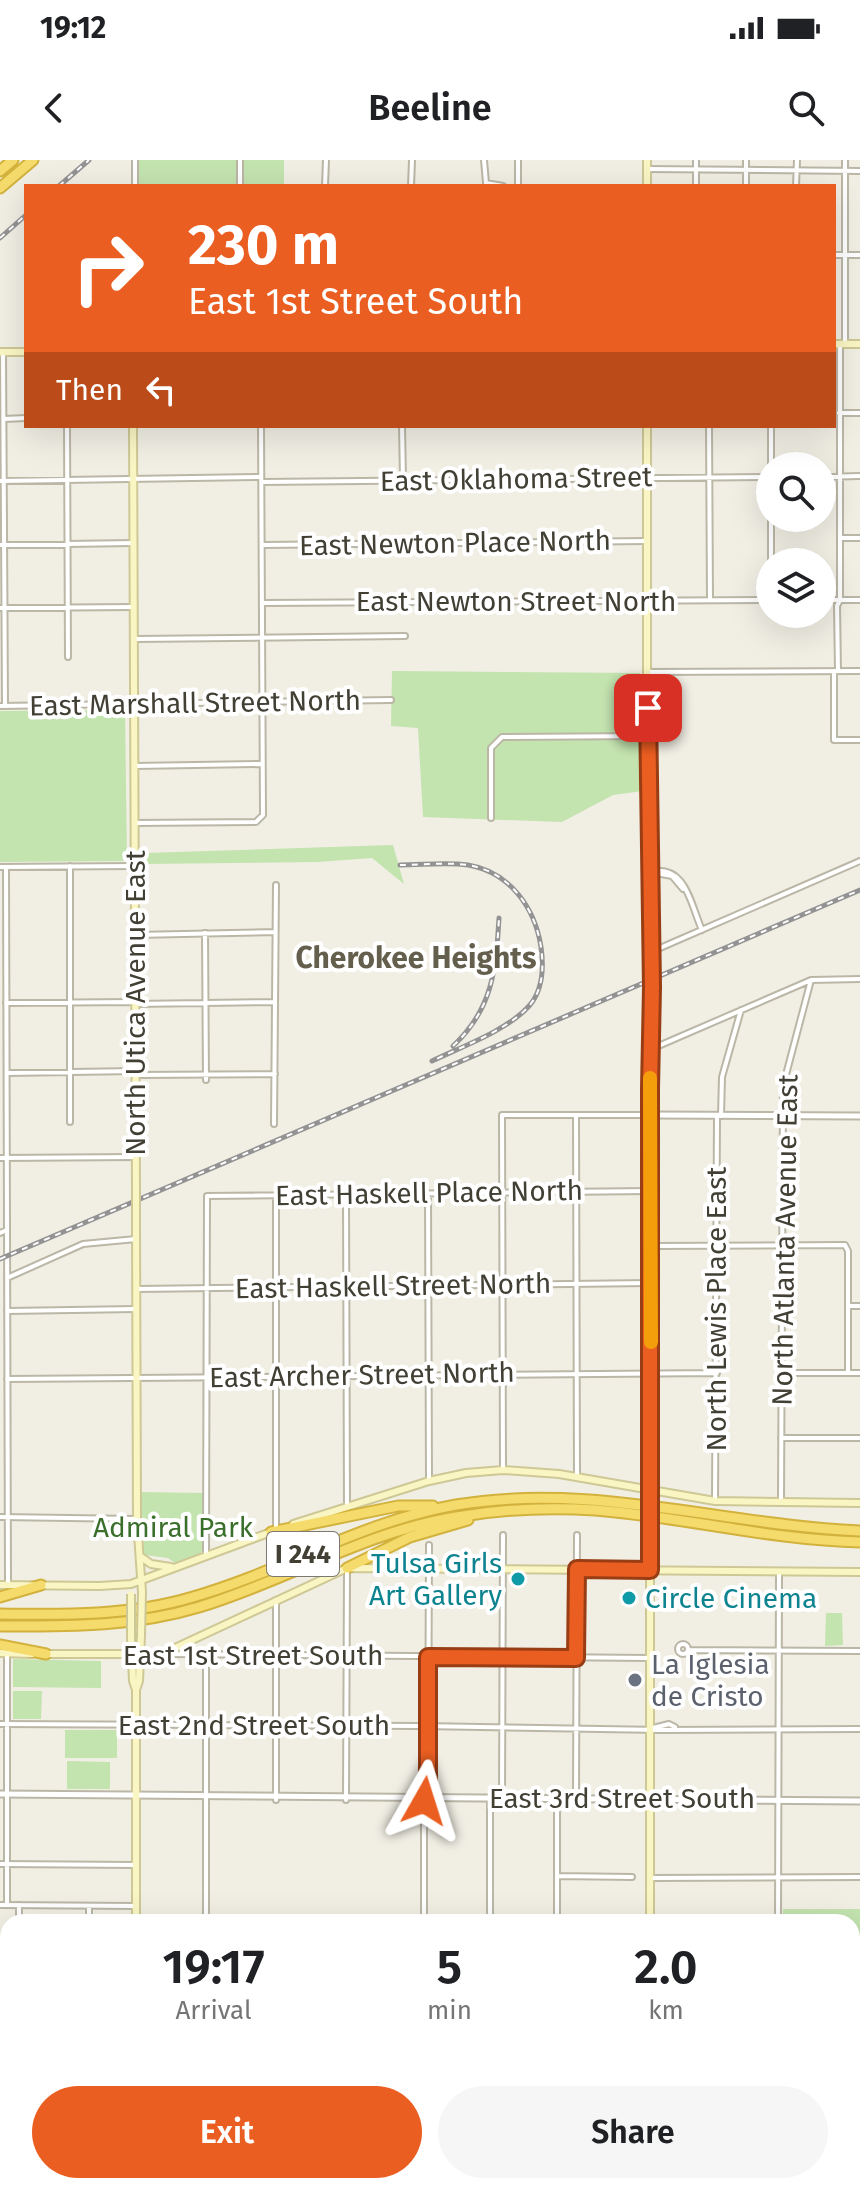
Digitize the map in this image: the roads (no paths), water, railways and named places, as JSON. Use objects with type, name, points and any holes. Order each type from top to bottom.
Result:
[{"type":"highway","points":[[0,171],[13,160]]},
{"type":"highway","points":[[0,188],[33,160]]},
{"type":"highway","name":"I 244","points":[[0,1614],[111,1613],[171,1603],[238,1582],[369,1527],[456,1505],[519,1498],[585,1498],[773,1524],[860,1531]]},
{"type":"highway","points":[[274,1531],[398,1506],[456,1505]]},
{"type":"highway","points":[[347,1568],[422,1533],[506,1510]]},
{"type":"highway","name":"I 244","points":[[0,1626],[110,1624],[175,1614],[221,1600],[393,1532],[452,1517],[506,1510],[598,1510],[768,1535],[860,1542]]},
{"type":"highway","points":[[0,1597],[41,1585]]},
{"type":"highway","points":[[0,1645],[46,1654]]},
{"type":"main road","points":[[647,160],[647,184]]},
{"type":"main road","points":[[840,344],[860,344]]},
{"type":"main road","points":[[2,352],[24,352]]},
{"type":"main road","name":"North Utica Avenue East","points":[[133,428],[137,1519],[142,1580],[141,1655],[136,1690]]},
{"type":"main road","points":[[647,428],[650,1914]]},
{"type":"main road","points":[[4,1585],[131,1584],[274,1531],[429,1481],[466,1473],[503,1470],[577,1477],[650,1493],[715,1501],[860,1503]]},
{"type":"main road","points":[[141,1557],[151,1564],[175,1567]]},
{"type":"main road","points":[[162,1654],[347,1568],[860,1572]]},
{"type":"main road","points":[[131,1584],[131,1654],[136,1690],[136,1914]]},
{"type":"main road","name":"East 1st Street South","points":[[4,1654],[162,1654]]},
{"type":"street","points":[[135,160],[135,184]]},
{"type":"street","points":[[240,160],[240,184]]},
{"type":"street","points":[[325,184],[326,160]]},
{"type":"street","points":[[411,184],[412,160]]},
{"type":"street","points":[[484,160],[484,179],[487,184]]},
{"type":"street","points":[[518,160],[518,184]]},
{"type":"street","points":[[696,160],[696,184]]},
{"type":"street","points":[[746,160],[746,184]]},
{"type":"street","points":[[796,184],[797,160]]},
{"type":"street","points":[[845,160],[846,255],[839,413],[840,600],[837,606],[834,740],[860,740]]},
{"type":"street","points":[[647,169],[860,171]]},
{"type":"street","points":[[836,255],[860,255]]},
{"type":"street","points":[[2,352],[3,706]]},
{"type":"street","points":[[839,413],[860,413]]},
{"type":"street","points":[[4,419],[24,418]]},
{"type":"street","points":[[67,428],[68,657]]},
{"type":"street","points":[[134,823],[256,822],[262,819],[261,428]]},
{"type":"street","points":[[402,428],[403,480]]},
{"type":"street","points":[[709,428],[710,600]]},
{"type":"street","points":[[771,428],[771,452]]},
{"type":"street","points":[[839,477],[860,476]]},
{"type":"street","name":"East Oklahoma Street","points":[[2,481],[756,477]]},
{"type":"street","points":[[841,538],[860,538]]},
{"type":"street","name":"East Newton Place North","points":[[263,545],[647,541]]},
{"type":"street","points":[[2,545],[133,543]]},
{"type":"street","name":"East Newton Street North","points":[[263,603],[756,600]]},
{"type":"street","points":[[836,600],[860,600]]},
{"type":"street","points":[[2,608],[134,607]]},
{"type":"street","points":[[134,639],[405,636]]},
{"type":"street","points":[[648,672],[860,671]]},
{"type":"street","name":"East Marshall Street North","points":[[3,706],[391,700]]},
{"type":"street","points":[[491,818],[491,748],[502,737],[648,736]]},
{"type":"street","points":[[134,766],[262,764]]},
{"type":"street","points":[[660,948],[860,861]]},
{"type":"street","points":[[70,866],[70,1122]]},
{"type":"street","points":[[4,1585],[8,1518],[7,1073],[3,867],[134,866]]},
{"type":"street","points":[[649,872],[665,870],[675,873],[683,882],[702,930]]},
{"type":"street","points":[[274,1124],[276,885]]},
{"type":"street","points":[[135,935],[275,932]]},
{"type":"street","points":[[205,933],[206,1078]]},
{"type":"street","points":[[656,1047],[811,980],[860,979]]},
{"type":"street","name":"North Atlanta Avenue East","points":[[781,1502],[784,1079],[811,980]]},
{"type":"street","points":[[4,1006],[71,1002],[275,1002]]},
{"type":"street","name":"North Lewis Place East","points":[[715,1501],[719,1116],[722,1077],[741,1010]]},
{"type":"street","points":[[7,1073],[135,1073],[206,1078],[275,1074]]},
{"type":"street","points":[[503,1470],[502,1115],[860,1116]]},
{"type":"street","points":[[576,1115],[577,1477]]},
{"type":"street","points":[[0,1158],[135,1157]]},
{"type":"street","name":"East Haskell Place North","points":[[206,1288],[207,1196],[650,1191]]},
{"type":"street","points":[[428,1193],[429,1481]]},
{"type":"street","points":[[346,1194],[347,1507]]},
{"type":"street","points":[[274,1531],[276,1195]]},
{"type":"street","points":[[0,1233],[7,1230]]},
{"type":"street","points":[[7,1278],[83,1244],[136,1239]]},
{"type":"street","points":[[651,1246],[846,1246],[848,1373]]},
{"type":"street","name":"East Haskell Street North","points":[[136,1289],[651,1283]]},
{"type":"street","points":[[206,1288],[206,1556]]},
{"type":"street","points":[[848,1306],[860,1306]]},
{"type":"street","points":[[7,1311],[136,1309]]},
{"type":"street","name":"East Archer Street North","points":[[7,1379],[717,1373]]},
{"type":"street","points":[[782,1373],[860,1373]]},
{"type":"street","points":[[781,1438],[860,1438]]},
{"type":"street","points":[[0,1517],[137,1519]]},
{"type":"street","points":[[502,1798],[503,1535]]},
{"type":"street","points":[[576,1798],[577,1535]]},
{"type":"street","points":[[424,1914],[429,1545]]},
{"type":"street","points":[[346,1798],[347,1568]]},
{"type":"street","points":[[778,1914],[779,1570]]},
{"type":"street","points":[[276,1600],[276,1798]]},
{"type":"street","points":[[689,1650],[860,1651]]},
{"type":"street","points":[[4,1654],[7,1905]]},
{"type":"street","name":"East 1st Street South","points":[[162,1654],[650,1658]]},
{"type":"street","points":[[206,1655],[206,1914]]},
{"type":"street","name":"East 2nd Street South","points":[[0,1724],[652,1728],[669,1724],[677,1729],[860,1729]]},
{"type":"street","name":"East 3rd Street South","points":[[4,1794],[860,1801]]},
{"type":"street","points":[[490,1797],[490,1914]]},
{"type":"street","points":[[557,1798],[557,1914]]},
{"type":"street","points":[[0,1864],[136,1865]]},
{"type":"street","points":[[557,1876],[632,1877]]},
{"type":"street","points":[[650,1878],[860,1877]]},
{"type":"street","points":[[0,1905],[136,1906]]},
{"type":"street","points":[[19,1905],[19,1914]]},
{"type":"street","points":[[89,1906],[89,1914]]},
{"type":"railway","points":[[61,184],[89,160]]},
{"type":"railway","points":[[0,238],[24,217]]},
{"type":"railway","points":[[400,865],[468,865],[496,875],[518,894],[526,906],[541,947],[541,978],[529,1006],[497,1030],[432,1061]]},
{"type":"railway","points":[[0,1259],[860,890]]},
{"type":"railway","points":[[453,1046],[477,1018],[490,987],[499,918]]},
{"type":"place","name":"Tulsa Girls Art Gallery","points":[[518,1579]]},
{"type":"place","name":"Circle Cinema","points":[[629,1598]]},
{"type":"place","name":"La Iglesia de Cristo","points":[[635,1680]]},
{"type":"district","name":"Cherokee Heights","points":[[416,958]]},
{"type":"park label","name":"Admiral Park","points":[[173,1527]]}]
